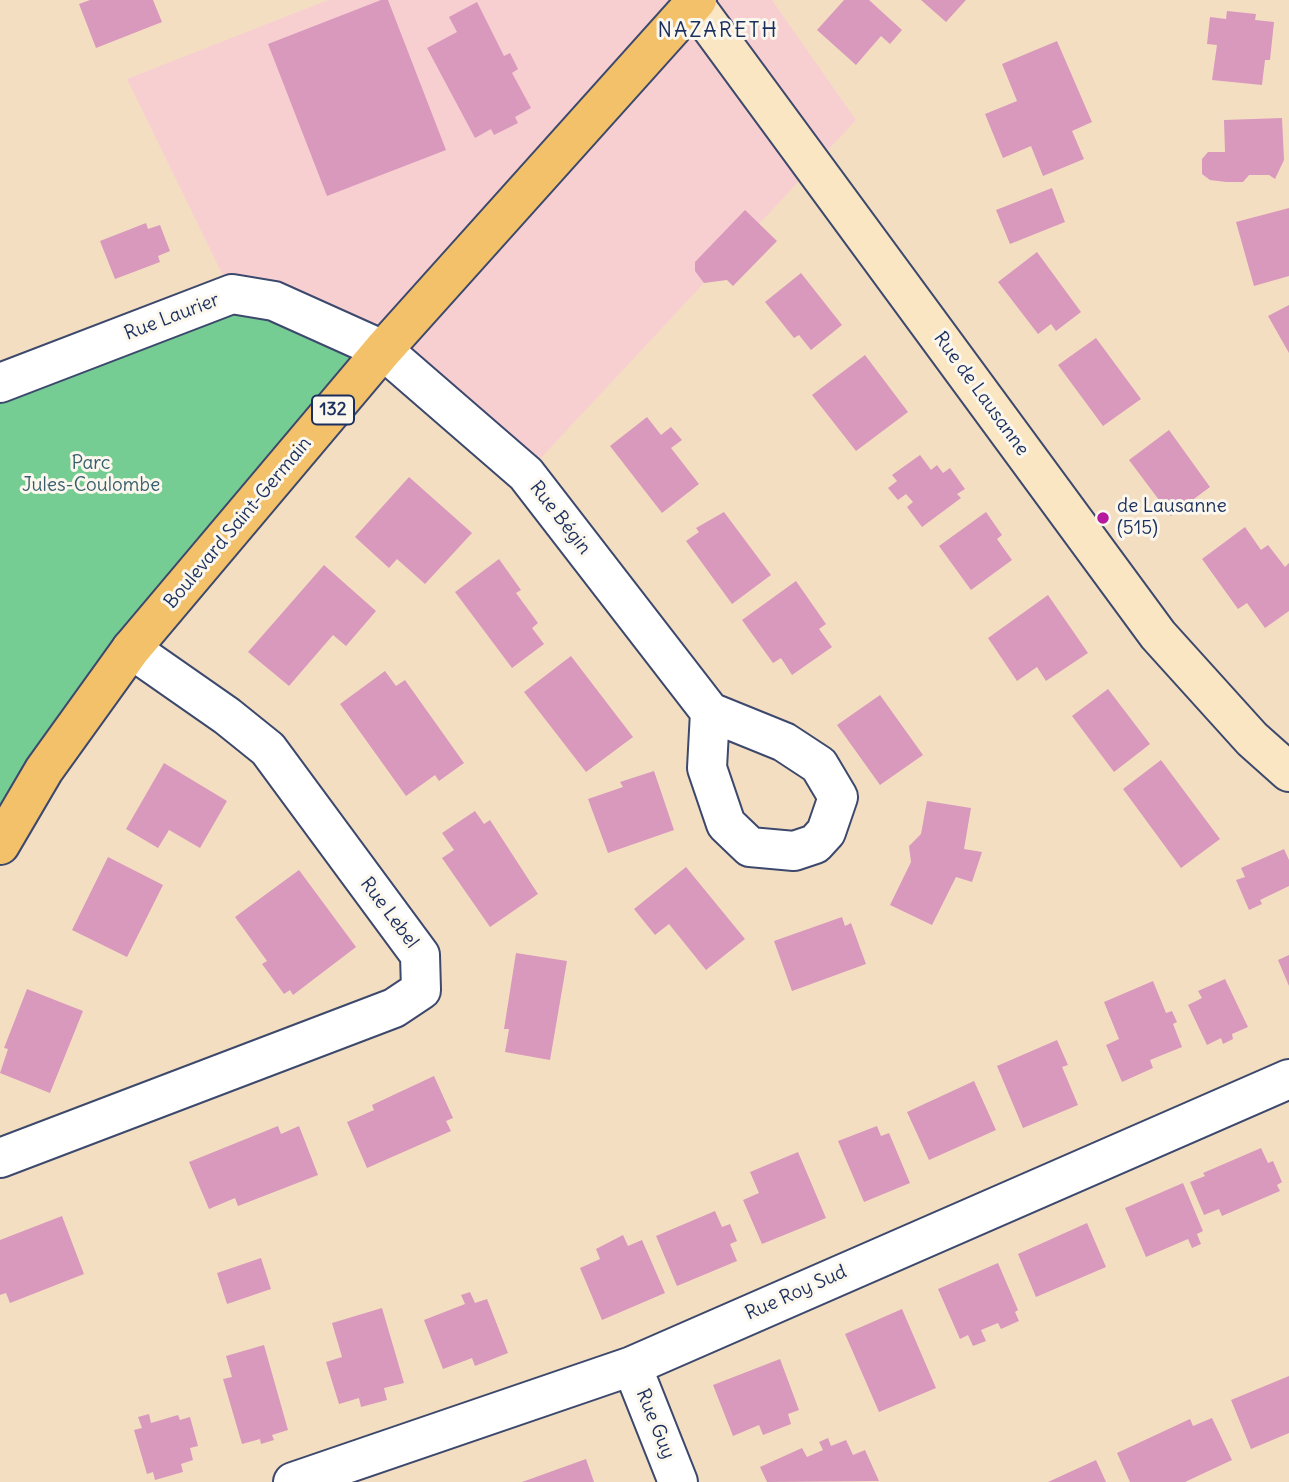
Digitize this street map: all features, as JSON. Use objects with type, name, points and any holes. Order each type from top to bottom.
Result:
[{"type":"main road","name":"Boulevard Saint-Germain","points":[[0,845],[44,770],[131,649],[383,350],[694,1]]},
{"type":"street","name":"Rue de Lausanne","points":[[694,1],[1158,635],[1252,739],[1289,772]]},
{"type":"street","name":"Rue Laurier","points":[[0,383],[232,294],[274,301],[383,350]]},
{"type":"street","name":"Rue Bégin","points":[[383,350],[526,474],[710,712]]},
{"type":"street","name":"Rue Lebel","points":[[0,1158],[394,1008],[421,990],[420,955],[268,749],[227,716],[131,649]]},
{"type":"street","name":"Rue Roy Sud","points":[[293,1482],[632,1366],[1289,1079]]},
{"type":"street","name":"Rue Guy","points":[[632,1366],[678,1482]]},
{"type":"shaded area","points":[[328,0],[772,0],[856,120],[526,474],[395,358],[232,294],[127,79]]},
{"type":"green space","name":"Parc Jules-Coulombe","points":[[232,294],[383,350],[0,845],[0,384]]},
{"type":"building","points":[[90,0],[153,0],[162,22],[96,48],[79,4]]},
{"type":"building","points":[[381,0],[388,0],[446,150],[327,196],[268,44]]},
{"type":"building","points":[[844,0],[869,0],[902,30],[890,44],[881,36],[856,65],[817,30]]},
{"type":"building","points":[[921,0],[966,0],[946,22]]},
{"type":"building","points":[[477,2],[504,56],[510,53],[518,69],[512,73],[531,108],[515,117],[518,123],[494,135],[491,129],[475,138],[427,48],[457,32],[449,17]]},
{"type":"building","points":[[1227,11],[1256,14],[1255,20],[1274,22],[1270,60],[1265,60],[1262,85],[1212,80],[1217,45],[1207,44],[1210,17],[1226,19]]},
{"type":"building","points":[[1057,41],[1092,122],[1072,131],[1084,159],[1043,176],[1031,146],[1003,158],[985,114],[1017,101],[1002,64]]},
{"type":"building","points":[[1282,118],[1284,160],[1275,179],[1269,175],[1249,175],[1243,182],[1226,182],[1210,180],[1202,174],[1202,159],[1208,152],[1225,152],[1224,120]]},
{"type":"building","points":[[1052,188],[1065,222],[1010,244],[996,210]]},
{"type":"building","points":[[1289,208],[1289,276],[1254,286],[1236,222]]},
{"type":"building","points":[[745,210],[777,241],[733,286],[727,280],[704,283],[695,271],[695,262]]},
{"type":"building","points":[[146,223],[148,229],[160,225],[170,251],[158,256],[160,262],[115,279],[100,241]]},
{"type":"building","points":[[1037,252],[1081,312],[1056,331],[1051,324],[1038,334],[998,282]]},
{"type":"building","points":[[801,273],[842,325],[811,350],[799,335],[794,338],[765,302]]},
{"type":"building","points":[[1289,305],[1289,353],[1268,316]]},
{"type":"building","points":[[1096,338],[1141,399],[1103,426],[1058,365]]},
{"type":"building","points":[[865,355],[908,412],[856,451],[812,395]]},
{"type":"building","points":[[647,417],[661,435],[671,427],[682,440],[671,448],[699,484],[662,513],[610,446]]},
{"type":"building","points":[[1169,430],[1210,487],[1171,516],[1129,460]]},
{"type":"building","points":[[920,455],[931,470],[937,465],[943,473],[950,468],[965,489],[957,494],[961,498],[922,527],[907,507],[913,502],[906,494],[898,500],[888,488],[897,481],[892,475]]},
{"type":"building","points":[[409,477],[472,533],[425,584],[397,559],[389,568],[355,537]]},
{"type":"building","points":[[724,512],[771,575],[732,604],[686,541],[699,532],[696,528]]},
{"type":"building","points":[[986,512],[1002,535],[997,539],[1012,560],[971,590],[939,546]]},
{"type":"building","points":[[1245,527],[1261,550],[1268,545],[1285,567],[1289,563],[1289,611],[1265,628],[1247,603],[1238,609],[1202,559]]},
{"type":"building","points":[[499,559],[521,590],[516,593],[538,623],[532,628],[544,644],[512,668],[455,592]]},
{"type":"building","points":[[324,565],[376,611],[346,646],[333,635],[289,686],[248,652]]},
{"type":"building","points":[[796,581],[826,624],[819,629],[832,647],[792,675],[781,658],[773,663],[742,620]]},
{"type":"building","points":[[1048,595],[1088,653],[1046,681],[1037,667],[1017,681],[988,638]]},
{"type":"building","points":[[571,656],[633,737],[586,772],[524,692]]},
{"type":"building","points":[[385,671],[396,686],[405,680],[464,763],[439,781],[435,775],[406,796],[340,704]]},
{"type":"building","points":[[1108,689],[1150,744],[1114,772],[1072,716]]},
{"type":"building","points":[[880,695],[923,755],[880,785],[837,725]]},
{"type":"building","points":[[1161,760],[1220,839],[1181,868],[1123,789]]},
{"type":"building","points":[[164,763],[227,801],[200,848],[169,830],[158,848],[126,829]]},
{"type":"building","points":[[654,771],[674,830],[608,853],[588,799],[623,787],[620,782]]},
{"type":"building","points":[[927,801],[971,808],[964,849],[982,852],[972,882],[956,877],[932,925],[890,905],[911,862],[909,846],[921,834]]},
{"type":"building","points":[[475,811],[484,824],[490,820],[538,894],[490,927],[442,858],[454,850],[442,833]]},
{"type":"building","points":[[1284,849],[1289,860],[1289,886],[1260,900],[1262,904],[1249,910],[1236,880],[1245,877],[1241,868]]},
{"type":"building","points":[[108,857],[163,885],[127,957],[72,930]]},
{"type":"building","points":[[686,867],[745,939],[706,970],[669,924],[655,935],[634,909]]},
{"type":"building","points":[[299,870],[356,947],[293,995],[290,990],[284,994],[262,964],[267,961],[235,917]]},
{"type":"building","points":[[842,917],[845,926],[851,923],[866,964],[792,991],[774,941]]},
{"type":"building","points":[[516,953],[567,961],[550,1060],[505,1052],[509,1029],[504,1029]]},
{"type":"building","points":[[1289,955],[1289,986],[1278,960]]},
{"type":"building","points":[[1225,979],[1248,1027],[1232,1034],[1233,1039],[1223,1044],[1221,1038],[1207,1045],[1188,1005],[1202,998],[1198,991]]},
{"type":"building","points":[[1153,981],[1166,1013],[1172,1011],[1177,1022],[1173,1024],[1182,1047],[1150,1060],[1153,1068],[1122,1082],[1106,1045],[1119,1039],[1104,1002]]},
{"type":"building","points":[[27,989],[83,1011],[50,1093],[0,1073],[8,1049],[4,1048]]},
{"type":"building","points":[[1057,1040],[1068,1065],[1062,1067],[1078,1105],[1023,1128],[997,1066]]},
{"type":"building","points":[[434,1076],[453,1118],[446,1121],[451,1131],[367,1168],[347,1122],[374,1110],[372,1105]]},
{"type":"building","points":[[974,1081],[996,1130],[929,1160],[907,1112]]},
{"type":"building","points":[[278,1126],[281,1134],[299,1126],[318,1175],[238,1206],[235,1198],[209,1209],[189,1162]]},
{"type":"building","points":[[877,1126],[881,1136],[889,1133],[910,1183],[864,1202],[838,1141]]},
{"type":"building","points":[[1261,1148],[1268,1163],[1273,1161],[1282,1182],[1277,1185],[1280,1191],[1222,1216],[1219,1209],[1204,1215],[1190,1182],[1205,1176],[1203,1173]]},
{"type":"building","points":[[798,1152],[826,1218],[762,1244],[743,1200],[759,1193],[750,1172]]},
{"type":"building","points":[[1183,1183],[1203,1231],[1197,1234],[1201,1244],[1192,1248],[1188,1239],[1146,1257],[1125,1208]]},
{"type":"building","points":[[715,1211],[722,1227],[730,1224],[737,1241],[730,1244],[737,1261],[677,1286],[656,1236]]},
{"type":"building","points":[[62,1216],[84,1274],[10,1303],[6,1293],[0,1295],[0,1240]]},
{"type":"building","points":[[1087,1223],[1106,1267],[1036,1297],[1018,1254]]},
{"type":"building","points":[[623,1235],[628,1246],[642,1240],[665,1293],[602,1320],[580,1268],[600,1259],[596,1249]]},
{"type":"building","points":[[261,1258],[271,1289],[227,1304],[217,1273]]},
{"type":"building","points":[[998,1263],[1018,1310],[1015,1312],[1019,1321],[1001,1329],[998,1323],[981,1330],[986,1341],[973,1346],[968,1335],[960,1339],[938,1289]]},
{"type":"building","points":[[470,1292],[475,1303],[487,1299],[508,1353],[475,1366],[472,1358],[443,1369],[424,1320],[465,1304],[461,1295]]},
{"type":"building","points":[[382,1308],[404,1383],[384,1388],[387,1400],[361,1407],[359,1398],[339,1404],[326,1362],[342,1357],[332,1323]]},
{"type":"building","points":[[902,1309],[936,1388],[879,1412],[845,1334]]},
{"type":"building","points":[[264,1345],[288,1430],[272,1435],[274,1440],[261,1444],[260,1439],[242,1444],[223,1379],[232,1377],[226,1356]]},
{"type":"building","points":[[780,1359],[799,1410],[788,1414],[791,1424],[763,1435],[759,1425],[733,1436],[713,1385]]},
{"type":"building","points":[[1289,1376],[1289,1433],[1251,1449],[1231,1400]]},
{"type":"building","points":[[149,1414],[151,1423],[178,1415],[180,1420],[190,1417],[198,1446],[190,1448],[193,1460],[181,1464],[183,1472],[155,1480],[153,1472],[147,1474],[134,1430],[142,1428],[138,1417]]},
{"type":"building","points":[[1212,1418],[1232,1460],[1185,1482],[1130,1482],[1117,1453],[1190,1419],[1193,1426]]},
{"type":"building","points":[[828,1438],[831,1446],[846,1440],[853,1455],[865,1450],[879,1481],[767,1482],[760,1467],[802,1448],[807,1457],[823,1450],[819,1442]]},
{"type":"building","points":[[586,1459],[594,1482],[522,1482]]},
{"type":"building","points":[[1096,1460],[1106,1482],[1048,1482]]},
{"type":"place","name":"de Lausanne (515)","points":[[1103,518]]},
{"type":"district","name":"NAZARETH","points":[[718,31]]}]
